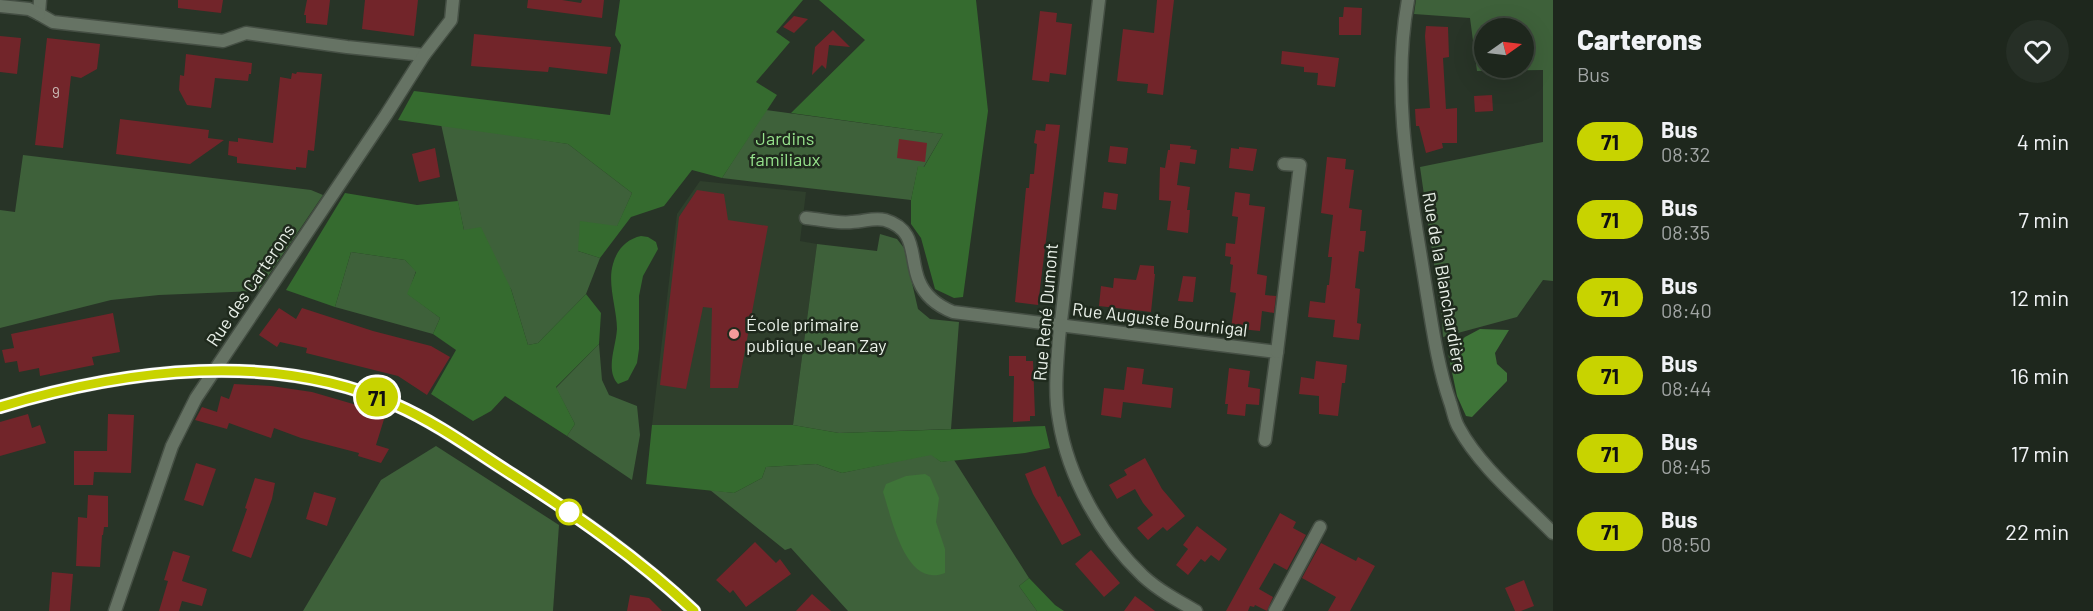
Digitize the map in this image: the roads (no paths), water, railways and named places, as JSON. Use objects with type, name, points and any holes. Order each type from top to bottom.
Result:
[{"type":"street","points":[[39,15],[40,0]]},
{"type":"street","name":"Rue des Carterons","points":[[115,611],[172,446],[196,398],[374,134],[424,55],[451,20],[453,0]]},
{"type":"street","name":"Rue René Dumont","points":[[1099,0],[1060,324],[1056,379],[1058,418],[1064,445],[1077,483],[1115,545],[1143,576],[1174,599],[1196,611]]},
{"type":"street","name":"Rue de la Blanchardière","points":[[1408,0],[1402,81],[1404,136],[1411,194],[1442,379],[1458,426],[1465,438],[1482,460],[1553,533]]},
{"type":"street","points":[[0,6],[28,9],[53,22],[224,41],[246,33],[424,55]]},
{"type":"street","points":[[1266,440],[1300,165],[1284,165]]},
{"type":"street","name":"Rue Auguste Bournigal","points":[[806,218],[852,222],[867,219],[888,221],[904,232],[912,245],[918,281],[929,297],[952,312],[1277,352]]},
{"type":"street","points":[[0,408],[79,387],[125,379],[214,370],[263,371],[303,376],[352,388],[397,405],[444,431],[552,500],[636,559],[694,611]]},
{"type":"street","points":[[1275,611],[1320,527]]},
{"type":"place","name":"École primaire publique Jean Zay","points":[[734,334]]},
{"type":"park label","name":"Jardins familiaux","points":[[785,148]]}]
